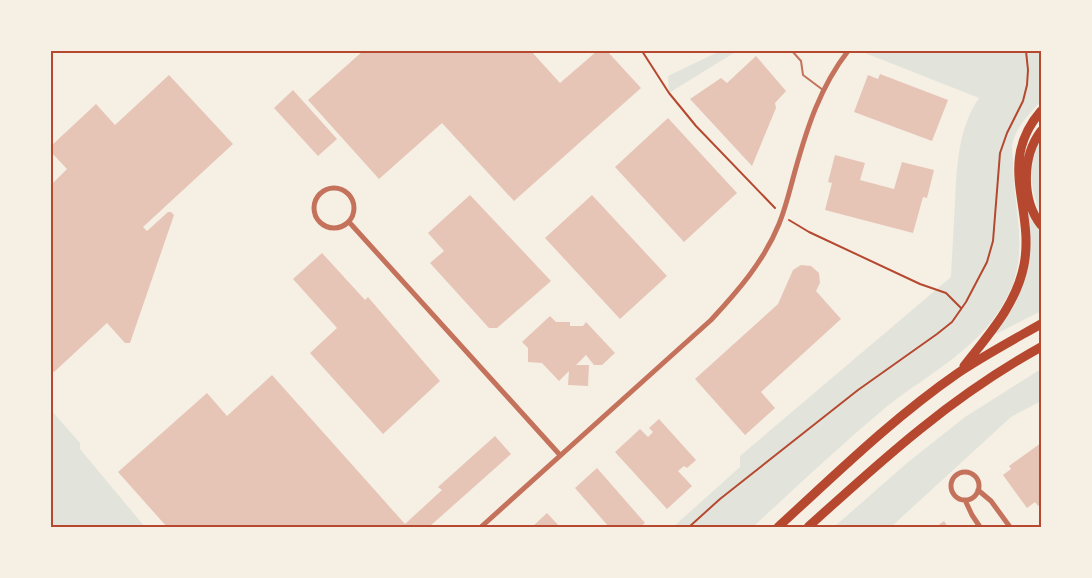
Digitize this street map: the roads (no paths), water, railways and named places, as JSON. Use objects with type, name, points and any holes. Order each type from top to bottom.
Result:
[{"type":"highway","points":[[959,373],[1005,314],[1017,291],[1024,263],[1025,237],[1018,181],[1020,149],[1025,135],[1041,111]]},
{"type":"highway","points":[[1041,131],[1030,150],[1026,175],[1029,200],[1041,225]]},
{"type":"highway","points":[[778,527],[897,420],[959,373],[1041,324]]},
{"type":"highway","points":[[808,527],[924,425],[981,383],[1041,347]]},
{"type":"street","points":[[481,527],[711,320],[738,291],[764,255],[782,216],[801,147],[817,102],[834,69],[848,51]]},
{"type":"street","points":[[334,187],[347,192],[354,203],[353,217],[349,222],[337,228],[330,228],[319,222],[315,217],[314,203],[321,192],[334,187]]},
{"type":"street","points":[[349,222],[560,455]]},
{"type":"street","points":[[963,472],[972,473],[978,480],[978,490],[973,497],[965,500],[956,497],[951,489],[954,476],[963,472]]},
{"type":"street","points":[[978,490],[991,501],[1010,527]]},
{"type":"street","points":[[965,500],[980,527]]},
{"type":"lane","points":[[792,51],[801,61],[803,75],[823,90]]}]
